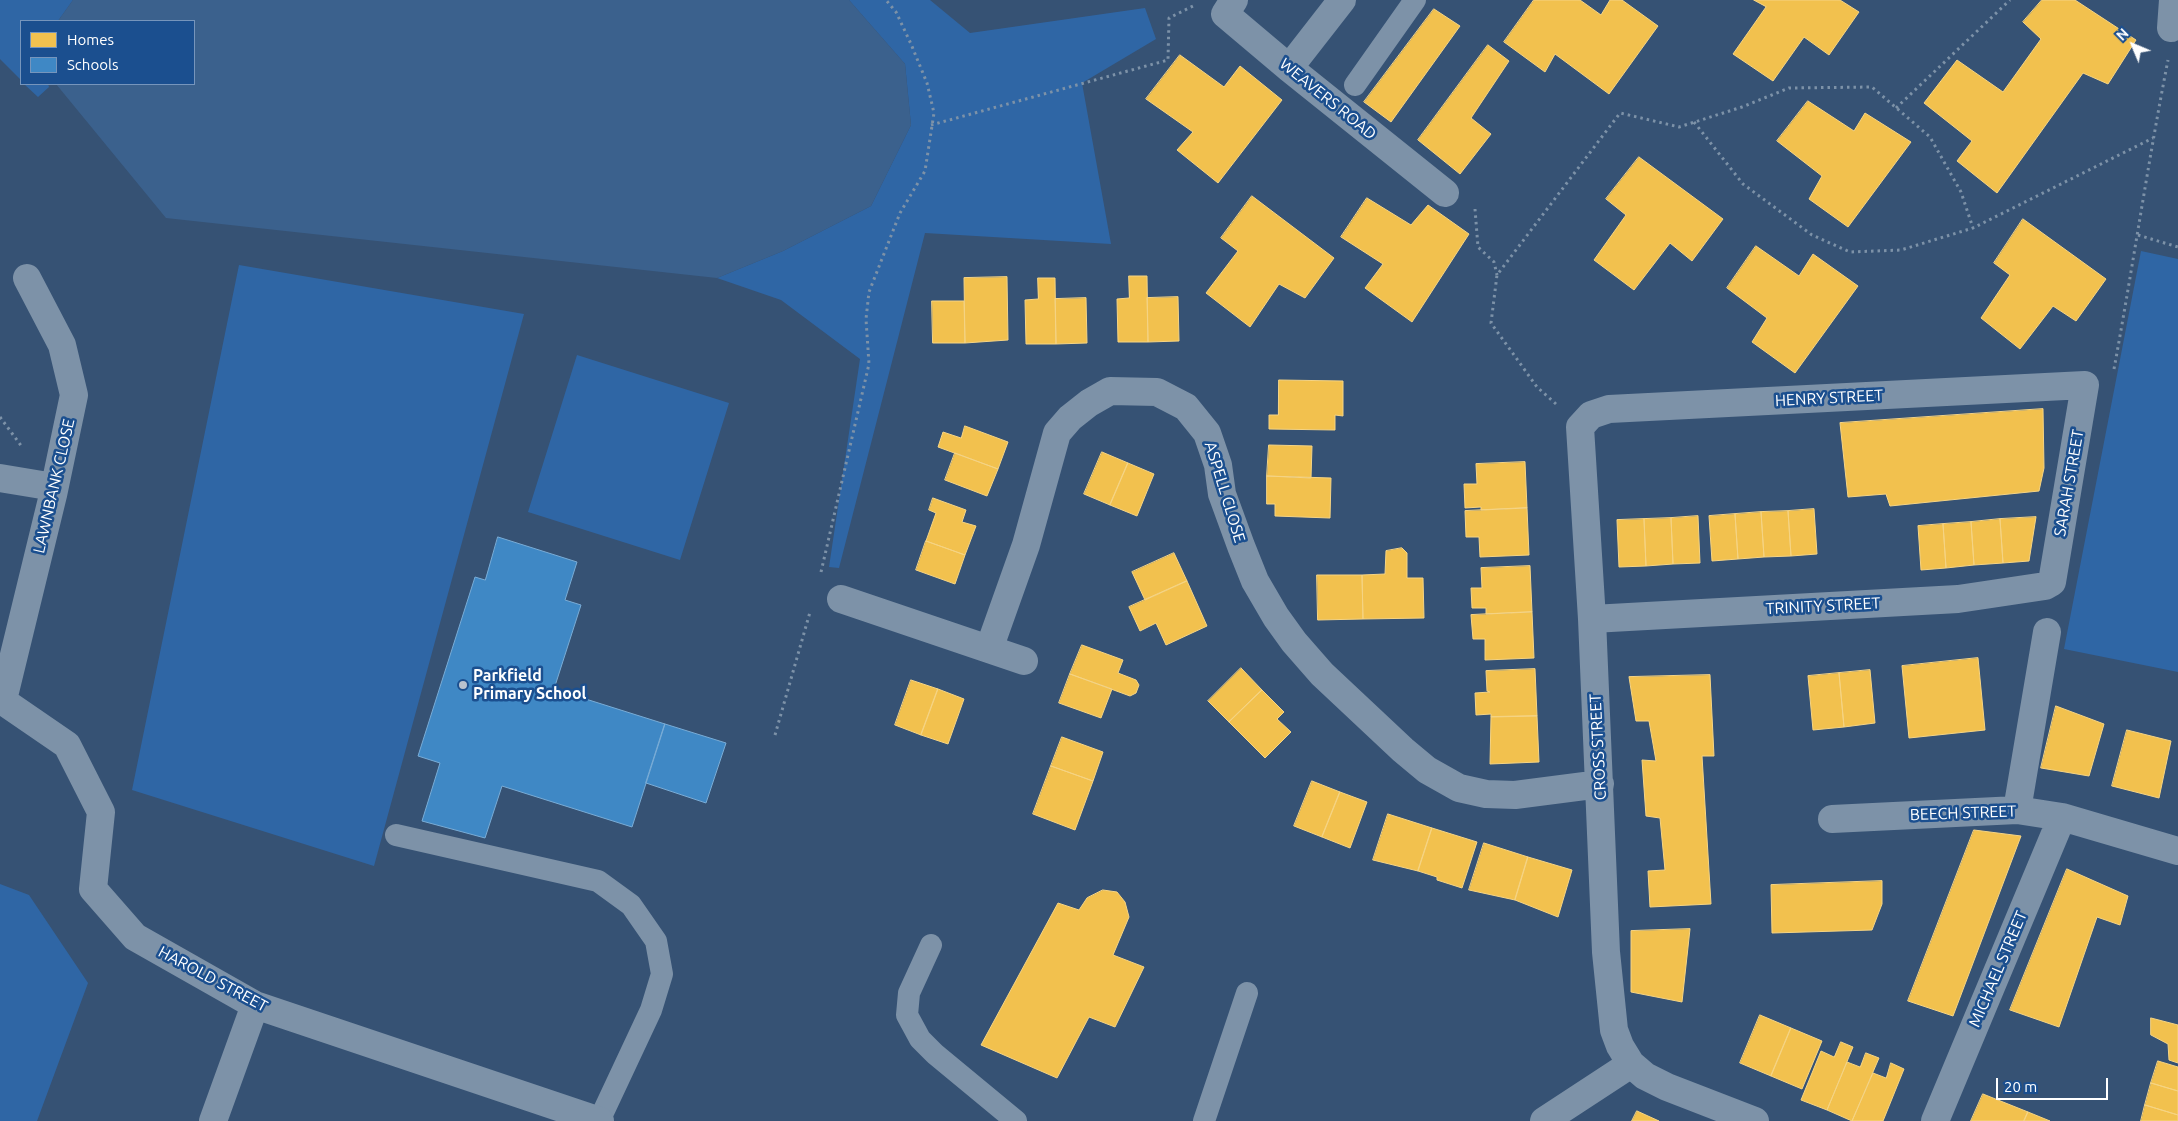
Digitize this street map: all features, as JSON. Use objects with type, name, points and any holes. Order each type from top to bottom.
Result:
[{"type":"street","points":[[1289,68],[1342,0]]},
{"type":"street","points":[[2170,28],[2173,0]]},
{"type":"street","name":"WEAVERS ROAD","points":[[1232,2],[1224,14],[1445,193]]},
{"type":"street","name":"LAWNBANK CLOSE","points":[[2,700],[54,487],[74,395],[62,345],[27,278]]},
{"type":"street","name":"HENRY STREET","points":[[1580,427],[1591,415],[1609,409],[2085,385]]},
{"type":"street","name":"SARAH STREET","points":[[2052,582],[2085,385]]},
{"type":"street","name":"ASPELL CLOSE","points":[[989,649],[1026,545],[1057,433],[1070,418],[1089,403],[1110,391],[1157,392],[1186,407],[1206,433],[1218,465],[1222,494],[1241,546],[1255,581],[1276,617],[1294,642],[1322,674],[1403,750],[1427,770],[1459,788],[1486,794],[1515,794],[1600,784]]},
{"type":"street","name":"CROSS STREET","points":[[1580,427],[1592,619],[1606,952],[1614,1030],[1620,1046],[1631,1064]]},
{"type":"street","points":[[0,478],[54,487]]},
{"type":"street","name":"TRINITY STREET","points":[[1592,619],[1958,599],[2037,589],[2052,582]]},
{"type":"street","points":[[841,599],[1024,661]]},
{"type":"street","points":[[2017,810],[2047,632]]},
{"type":"street","name":"HAROLD STREET","points":[[2,700],[67,744],[101,812],[93,889],[135,937],[255,1005],[600,1121]]},
{"type":"street","name":"BEECH STREET","points":[[1832,819],[2017,810],[2062,817],[2178,852]]},
{"type":"street","name":"MICHAEL STREET","points":[[1935,1121],[2062,817]]},
{"type":"street","points":[[213,1121],[255,1005]]},
{"type":"street","points":[[1544,1121],[1631,1064],[1645,1076],[1667,1087],[1755,1121]]},
{"type":"lane","points":[[1355,84],[1415,0]]},
{"type":"lane","points":[[396,835],[598,881],[631,905],[656,941],[662,974],[651,1010],[600,1121]]},
{"type":"lane","points":[[931,945],[909,993],[907,1015],[920,1038],[930,1049],[1016,1121]]},
{"type":"lane","points":[[1204,1121],[1247,993]]},
{"type":"path","points":[[820,575],[869,364],[866,319],[869,292],[900,213],[925,171],[934,113],[927,84],[896,12],[886,0]]},
{"type":"path","points":[[1896,108],[2010,0]]},
{"type":"path","points":[[932,125],[1168,60],[1169,18],[1196,5],[1232,2]]},
{"type":"path","points":[[2085,385],[2112,379],[2153,138],[2169,57]]},
{"type":"path","points":[[1497,275],[1620,113],[1679,127],[1789,88],[1872,87],[1930,137],[1961,192],[1973,228]]},
{"type":"path","points":[[1694,122],[1743,184],[1812,235],[1850,252],[1901,250],[1973,228],[2153,138]]},
{"type":"path","points":[[1475,205],[1478,247],[1494,262],[1497,275],[1491,324],[1537,386],[1580,427]]},
{"type":"path","points":[[2138,235],[2178,247]]},
{"type":"path","points":[[775,735],[812,604]]},
{"type":"shaded area","points":[[0,0],[73,0],[59,20],[20,20],[20,79],[0,59]]},
{"type":"shaded area","points":[[73,0],[849,0],[905,64],[911,125],[871,206],[783,251],[717,278],[166,218],[57,85],[195,85],[195,20],[59,20]]},
{"type":"shaded area","points":[[849,0],[930,0],[970,33],[1145,8],[1156,39],[1082,83],[1111,244],[925,233],[839,568],[829,567],[860,359],[781,300],[717,278],[783,251],[871,206],[911,125],[905,64]]},
{"type":"shaded area","points":[[25,85],[48,85],[49,87],[38,97]]},
{"type":"shaded area","points":[[2141,251],[2178,259],[2178,672],[2064,649]]},
{"type":"shaded area","points":[[239,265],[524,314],[374,866],[132,790]]},
{"type":"shaded area","points":[[577,355],[729,403],[680,560],[528,512]]},
{"type":"shaded area","points":[[0,884],[29,895],[88,983],[37,1121],[0,1121]]},
{"type":"building: Homes","points":[[1534,0],[1580,0],[1601,15],[1610,0],[1622,0],[1658,26],[1609,94],[1555,54],[1545,72],[1504,42]]},
{"type":"building: Homes","points":[[1754,0],[1840,0],[1859,12],[1829,55],[1804,37],[1773,81],[1733,54],[1766,7]]},
{"type":"building: Homes","points":[[2042,0],[2075,0],[2136,40],[2108,84],[2083,73],[1997,193],[1957,161],[1972,141],[1924,103],[1957,60],[2003,92],[2041,39],[2023,22]]},
{"type":"building: Homes","points":[[1434,9],[1460,26],[1391,122],[1364,102]]},
{"type":"building: Homes","points":[[1488,45],[1509,61],[1471,118],[1491,134],[1460,174],[1418,140]]},
{"type":"building: Homes","points":[[1180,55],[1224,87],[1240,66],[1282,100],[1218,183],[1177,150],[1193,132],[1146,99]]},
{"type":"building: Homes","points":[[1808,101],[1854,131],[1865,113],[1911,142],[1848,227],[1809,199],[1822,176],[1777,141]]},
{"type":"building: Homes","points":[[1639,157],[1723,219],[1692,261],[1670,243],[1634,290],[1594,260],[1626,215],[1606,199]]},
{"type":"building: Homes","points":[[1252,196],[1334,258],[1305,298],[1279,284],[1250,327],[1206,293],[1238,251],[1221,238]]},
{"type":"building: Homes","points":[[1367,198],[1411,225],[1428,205],[1469,234],[1412,322],[1365,288],[1383,264],[1341,237]]},
{"type":"building: Homes","points":[[2023,219],[2106,279],[2076,321],[2053,306],[2020,349],[1981,318],[2010,275],[1994,263]]},
{"type":"building: Homes","points":[[1756,246],[1799,276],[1813,254],[1858,286],[1795,373],[1752,342],[1767,318],[1727,288]]},
{"type":"building: Homes","points":[[1129,276],[1147,276],[1148,342],[1118,342],[1117,299],[1129,298]]},
{"type":"building: Homes","points":[[1007,277],[1008,340],[965,343],[964,278]]},
{"type":"building: Homes","points":[[1038,278],[1055,278],[1056,344],[1026,344],[1025,300],[1038,299]]},
{"type":"building: Homes","points":[[1178,297],[1179,341],[1148,342],[1147,298]]},
{"type":"building: Homes","points":[[1086,298],[1087,343],[1056,344],[1055,299]]},
{"type":"building: Homes","points":[[932,301],[964,301],[965,343],[933,343]]},
{"type":"building: Homes","points":[[1279,380],[1343,381],[1343,416],[1335,415],[1335,430],[1269,429],[1269,415],[1278,415]]},
{"type":"building: Homes","points":[[2043,409],[2044,468],[2039,491],[1890,506],[1886,494],[1848,497],[1840,423]]},
{"type":"building: Homes","points":[[965,426],[1008,442],[998,469],[938,447],[943,432],[961,438]]},
{"type":"building: Homes","points":[[1269,445],[1312,446],[1311,478],[1267,476]]},
{"type":"building: Homes","points":[[1102,452],[1128,463],[1110,505],[1084,494]]},
{"type":"building: Homes","points":[[955,453],[998,469],[987,496],[945,480]]},
{"type":"building: Homes","points":[[1525,462],[1527,508],[1481,510],[1481,507],[1465,508],[1464,484],[1477,484],[1476,464]]},
{"type":"building: Homes","points":[[1128,463],[1154,474],[1137,516],[1110,505]]},
{"type":"building: Homes","points":[[1267,476],[1331,478],[1330,518],[1275,516],[1275,504],[1267,504]]},
{"type":"building: Homes","points":[[933,498],[966,510],[962,522],[976,526],[965,555],[926,541],[936,513],[929,510]]},
{"type":"building: Homes","points":[[1527,508],[1529,555],[1480,557],[1479,537],[1466,537],[1465,511]]},
{"type":"building: Homes","points":[[1814,509],[1817,554],[1791,556],[1788,511]]},
{"type":"building: Homes","points":[[1788,511],[1791,556],[1764,557],[1761,512]]},
{"type":"building: Homes","points":[[1761,512],[1764,557],[1738,559],[1735,514]]},
{"type":"building: Homes","points":[[1735,514],[1738,559],[1712,561],[1709,516]]},
{"type":"building: Homes","points":[[1698,516],[1700,563],[1673,564],[1671,518]]},
{"type":"building: Homes","points":[[2036,517],[2029,561],[2003,563],[2000,519]]},
{"type":"building: Homes","points":[[1671,518],[1673,564],[1646,566],[1644,519]]},
{"type":"building: Homes","points":[[1644,519],[1646,566],[1619,567],[1617,520]]},
{"type":"building: Homes","points":[[2000,519],[2003,563],[1974,565],[1971,522]]},
{"type":"building: Homes","points":[[1971,522],[1974,565],[1946,568],[1943,524]]},
{"type":"building: Homes","points":[[1943,524],[1946,568],[1921,570],[1918,526]]},
{"type":"building: Homes","points":[[926,541],[965,555],[955,584],[916,570]]},
{"type":"building: Homes","points":[[1402,548],[1407,553],[1407,578],[1423,578],[1424,618],[1363,619],[1362,575],[1385,574],[1386,551]]},
{"type":"building: Homes","points":[[1174,553],[1187,581],[1145,600],[1132,572]]},
{"type":"building: Homes","points":[[1530,566],[1532,612],[1486,614],[1486,608],[1472,608],[1471,588],[1482,588],[1481,568]]},
{"type":"building: Homes","points":[[1317,575],[1362,575],[1363,619],[1318,620]]},
{"type":"building: Homes","points":[[1187,581],[1207,626],[1166,645],[1156,623],[1140,631],[1129,607]]},
{"type":"building: Homes","points":[[1532,612],[1534,658],[1485,660],[1485,639],[1473,639],[1471,615]]},
{"type":"building: Homes","points":[[1082,645],[1123,660],[1118,673],[1136,680],[1139,685],[1136,693],[1130,696],[1070,674]]},
{"type":"building: Homes","points":[[1978,658],[1985,730],[1909,738],[1902,666]]},
{"type":"building: Homes","points":[[1241,668],[1262,690],[1229,722],[1208,701]]},
{"type":"building: Homes","points":[[1535,669],[1537,716],[1491,717],[1491,714],[1476,715],[1475,693],[1490,692],[1487,691],[1486,671]]},
{"type":"building: Homes","points":[[1870,670],[1875,723],[1844,727],[1839,673]]},
{"type":"building: Homes","points":[[1839,673],[1844,727],[1813,730],[1808,676]]},
{"type":"building: Homes","points":[[1070,674],[1112,689],[1101,718],[1059,703]]},
{"type":"building: Homes","points":[[1710,675],[1714,756],[1702,756],[1711,904],[1650,907],[1648,871],[1665,870],[1660,818],[1646,816],[1642,760],[1656,761],[1649,721],[1636,721],[1629,677]]},
{"type":"building: Homes","points":[[911,680],[938,689],[921,735],[895,725]]},
{"type":"building: Homes","points":[[938,689],[964,699],[948,744],[921,735]]},
{"type":"building: Homes","points":[[1262,690],[1284,712],[1277,719],[1291,732],[1265,758],[1229,722]]},
{"type":"building: Homes","points":[[2056,706],[2104,724],[2089,776],[2041,768]]},
{"type":"building: Homes","points":[[1537,716],[1539,762],[1490,764],[1491,717]]},
{"type":"building: Homes","points":[[2127,730],[2171,741],[2159,798],[2112,786]]},
{"type":"building: Homes","points":[[1062,737],[1103,752],[1093,781],[1051,766]]},
{"type":"building: Homes","points":[[1051,766],[1093,781],[1075,830],[1033,814]]},
{"type":"building: Homes","points":[[1312,781],[1340,792],[1322,837],[1294,826]]},
{"type":"building: Homes","points":[[1340,792],[1367,802],[1350,848],[1322,837]]},
{"type":"building: Homes","points":[[1388,814],[1432,828],[1418,871],[1373,860]]},
{"type":"building: Homes","points":[[1432,828],[1477,842],[1462,888],[1437,880],[1437,877],[1418,871]]},
{"type":"building: Homes","points":[[1974,830],[2021,836],[1953,1016],[1908,1001]]},
{"type":"building: Homes","points":[[1484,843],[1528,857],[1515,900],[1469,890]]},
{"type":"building: Homes","points":[[1528,857],[1572,870],[1558,917],[1515,900]]},
{"type":"building: Homes","points":[[2067,869],[2128,896],[2120,925],[2097,917],[2059,1027],[2010,1010]]},
{"type":"building: Homes","points":[[1882,881],[1882,904],[1872,930],[1772,933],[1771,885]]},
{"type":"building: Homes","points":[[1103,890],[1117,892],[1125,902],[1129,917],[1113,955],[1144,967],[1115,1027],[1089,1017],[1057,1078],[981,1045],[1058,903],[1079,910],[1087,898]]},
{"type":"building: Homes","points":[[1690,929],[1682,1002],[1631,992],[1631,931]]},
{"type":"building: Homes","points":[[1760,1015],[1791,1028],[1771,1076],[1740,1063]]},
{"type":"building: Homes","points":[[2151,1018],[2178,1025],[2178,1063],[2169,1060],[2168,1044],[2151,1035]]},
{"type":"building: Homes","points":[[1791,1028],[1822,1041],[1802,1089],[1771,1076]]},
{"type":"building: Homes","points":[[1841,1042],[1853,1047],[1827,1110],[1801,1100],[1821,1051],[1834,1057]]},
{"type":"building: Homes","points":[[1866,1053],[1879,1058],[1852,1121],[1827,1110],[1847,1062],[1860,1067]]},
{"type":"building: Homes","points":[[2158,1061],[2178,1067],[2178,1091],[2151,1083]]},
{"type":"building: Homes","points":[[1891,1063],[1904,1069],[1883,1121],[1852,1121],[1873,1073],[1886,1078]]},
{"type":"building: Homes","points":[[2151,1083],[2178,1091],[2178,1115],[2145,1105]]},
{"type":"building: Homes","points":[[1983,1094],[2028,1112],[2024,1121],[1971,1121]]},
{"type":"building: Homes","points":[[2145,1105],[2178,1115],[2178,1121],[2141,1121]]},
{"type":"building: Homes","points":[[1637,1111],[1659,1121],[1632,1121]]},
{"type":"building: Homes","points":[[2028,1112],[2050,1121],[2024,1121]]},
{"type":"building: Schools","points":[[498,537],[577,562],[565,600],[581,605],[554,689],[665,724],[632,827],[502,786],[485,838],[422,821],[440,763],[418,756],[475,577],[485,580]]},
{"type":"building: Schools","points":[[665,724],[726,743],[706,803],[646,783]]},
{"type":"place","name":"Parkfield Primary School","points":[[463,685]]}]
